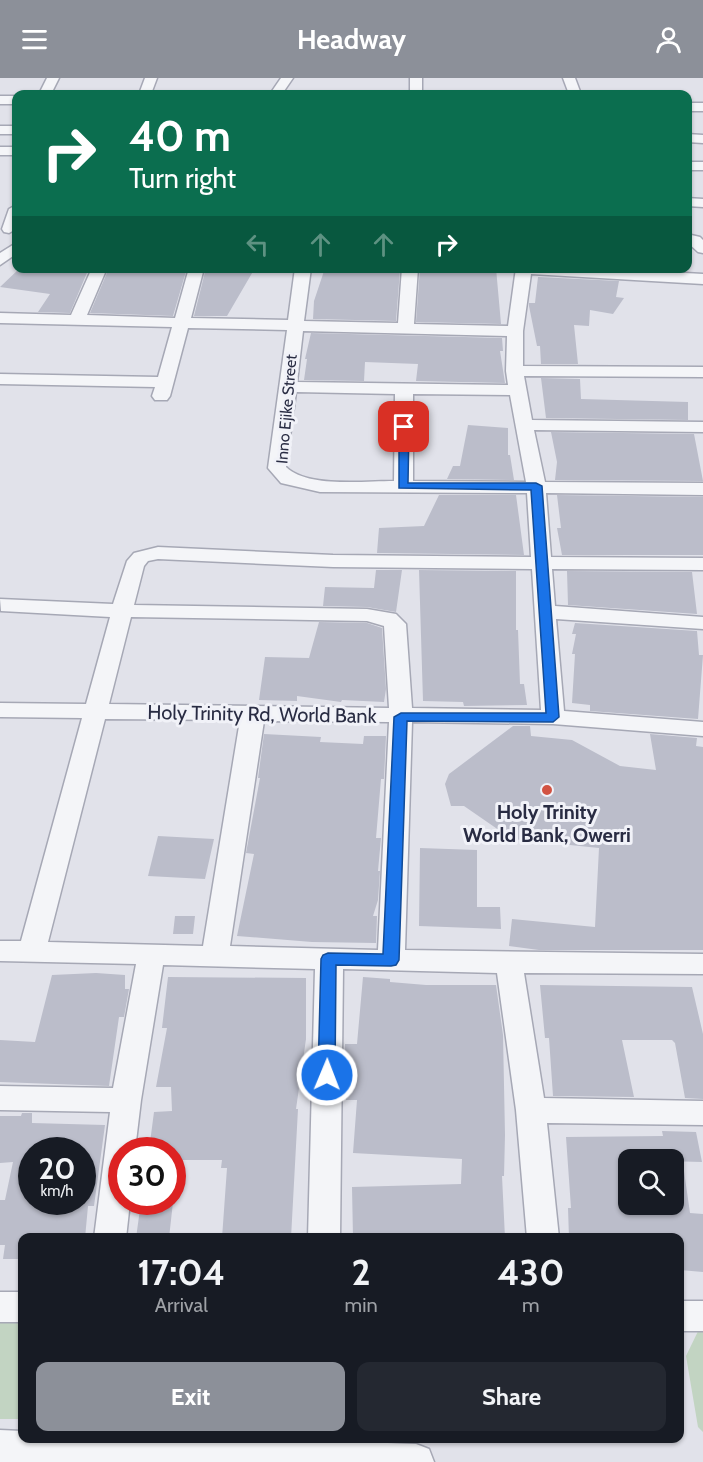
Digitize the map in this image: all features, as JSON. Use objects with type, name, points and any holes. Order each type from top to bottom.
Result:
[{"type":"street","points":[[692,239],[703,249]]},
{"type":"street","points":[[0,260],[12,250]]},
{"type":"street","points":[[77,320],[98,273]]},
{"type":"street","points":[[0,379],[163,389],[196,273]]},
{"type":"street","name":"Inno Ejike Street","points":[[302,273],[277,468],[288,479],[320,486],[703,489]]},
{"type":"street","points":[[406,329],[410,273]]},
{"type":"street","points":[[523,273],[515,331],[516,380],[536,486],[553,717]]},
{"type":"street","points":[[596,273],[703,279]]},
{"type":"street","points":[[0,318],[515,331]]},
{"type":"street","points":[[287,387],[404,388],[516,380],[703,372]]},
{"type":"street","points":[[403,486],[404,388]]},
{"type":"street","points":[[525,425],[703,428]]},
{"type":"street","points":[[32,952],[134,565],[141,557],[158,553],[333,561],[703,564]]},
{"type":"street","points":[[1,604],[123,611],[367,615],[388,619],[396,624],[401,717],[391,960]]},
{"type":"street","points":[[545,612],[703,623]]},
{"type":"street","name":"Holy Trinity Rd, World Bank","points":[[0,710],[401,717],[553,717],[703,729]]},
{"type":"street","points":[[215,956],[252,714]]},
{"type":"street","points":[[0,951],[509,963],[703,964]]},
{"type":"street","points":[[111,1233],[126,1100],[151,955]]},
{"type":"street","points":[[324,1233],[328,959]]},
{"type":"street","points":[[509,963],[531,1110],[543,1233]]},
{"type":"street","points":[[0,1098],[126,1100]]},
{"type":"street","points":[[531,1110],[703,1113]]},
{"type":"street","points":[[0,1307],[18,1307]]},
{"type":"street","points":[[684,1316],[703,1316]]},
{"type":"street","points":[[0,1448],[291,1460],[416,1462]]},
{"type":"green space","points":[[0,1317],[18,1317],[18,1419],[0,1419]]},
{"type":"green space","points":[[703,1321],[703,1432],[698,1427],[686,1356]]},
{"type":"building","points":[[15,273],[87,273],[70,313],[38,312],[50,294],[0,287]]},
{"type":"building","points":[[107,273],[186,273],[173,316],[90,313]]},
{"type":"building","points":[[205,273],[252,273],[227,316],[194,316]]},
{"type":"building","points":[[323,273],[400,273],[396,321],[313,319],[314,301]]},
{"type":"building","points":[[420,273],[496,273],[501,324],[416,322]]},
{"type":"building","points":[[538,277],[619,281],[616,297],[624,298],[613,314],[590,310],[589,326],[574,325],[578,364],[541,364],[540,346],[537,346],[529,306],[529,303],[535,303]]},
{"type":"building","points":[[311,333],[502,338],[503,351],[500,351],[505,383],[416,381],[418,364],[365,362],[364,381],[304,380],[307,359],[305,359]]},
{"type":"building","points":[[541,378],[580,379],[581,399],[688,402],[688,420],[546,418]]},
{"type":"building","points":[[468,425],[508,428],[508,455],[510,455],[514,480],[447,479],[453,466],[460,466]]},
{"type":"building","points":[[551,432],[694,434],[703,481],[555,480],[557,462]]},
{"type":"building","points":[[439,495],[516,495],[524,555],[377,553],[379,528],[424,526]]},
{"type":"building","points":[[557,495],[703,497],[703,555],[562,555],[557,528],[561,528]]},
{"type":"building","points":[[376,570],[402,570],[396,612],[367,607],[323,606],[325,587],[374,588]]},
{"type":"building","points":[[419,570],[516,571],[516,630],[518,630],[520,684],[524,684],[527,705],[464,706],[463,702],[423,701]]},
{"type":"building","points":[[567,571],[692,572],[697,614],[568,605]]},
{"type":"building","points":[[319,622],[367,623],[382,628],[386,689],[384,702],[342,700],[341,702],[297,696],[297,701],[259,700],[265,657],[309,658]]},
{"type":"building","points":[[575,623],[697,631],[699,655],[703,655],[698,719],[590,711],[590,705],[572,703],[575,654],[572,654],[576,634],[572,634]]},
{"type":"building","points":[[513,726],[530,726],[531,736],[572,740],[620,766],[656,770],[650,734],[697,738],[696,746],[703,747],[703,950],[539,950],[509,946],[512,919],[595,927],[599,848],[512,839],[464,806],[451,806],[445,784],[449,774]]},
{"type":"building","points":[[264,734],[321,737],[320,742],[363,744],[364,736],[386,736],[384,779],[381,779],[376,838],[381,838],[378,900],[373,916],[377,916],[376,943],[312,942],[237,936],[254,854],[246,853],[260,778],[258,778]]},
{"type":"building","points":[[158,836],[214,839],[205,879],[148,876]]},
{"type":"building","points":[[420,848],[477,850],[477,907],[500,907],[501,929],[419,926]]},
{"type":"building","points":[[175,916],[195,916],[193,934],[173,934]]},
{"type":"building","points":[[96,973],[125,975],[125,989],[129,989],[124,1017],[119,1017],[109,1086],[0,1082],[0,1040],[35,1042],[52,975]]},
{"type":"building","points":[[168,977],[306,978],[306,1039],[296,1109],[298,1109],[291,1233],[222,1233],[227,1168],[221,1168],[222,1160],[186,1160],[186,1137],[151,1137],[154,1112],[172,1111],[171,1087],[156,1087],[167,1028],[162,1028]]},
{"type":"building","points":[[363,977],[426,985],[496,985],[503,1035],[505,1135],[504,1176],[502,1176],[505,1233],[353,1233],[352,1187],[461,1184],[462,1159],[353,1153],[357,1100],[346,1100],[347,1068],[344,1068],[345,1044],[357,1044]]},
{"type":"building","points":[[540,985],[692,987],[703,1034],[703,1099],[685,1098],[675,1043],[672,1040],[622,1040],[634,1097],[553,1096],[549,1038],[545,1038]]},
{"type":"building","points":[[22,1113],[32,1113],[32,1123],[105,1125],[96,1191],[96,1137],[18,1137],[18,1215],[87,1215],[85,1233],[18,1233],[18,1259],[3,1259],[5,1245],[0,1245],[0,1200],[5,1200],[13,1162],[0,1163],[0,1116],[21,1116]]},
{"type":"building","points":[[662,1131],[696,1132],[702,1162],[684,1162],[684,1149],[618,1149],[618,1215],[684,1215],[684,1171],[690,1213],[703,1214],[703,1272],[684,1270],[684,1233],[569,1233],[568,1208],[571,1208],[566,1137],[663,1136]]},
{"type":"building","points":[[139,1215],[172,1215],[170,1233],[137,1233]]},
{"type":"place","name":"Holy Trinity World Bank, Owerri","points":[[547,790]]},
{"type":"route","points":[[327,1075],[328,959],[391,960],[401,717],[553,717],[536,486],[403,486],[404,427]]}]
